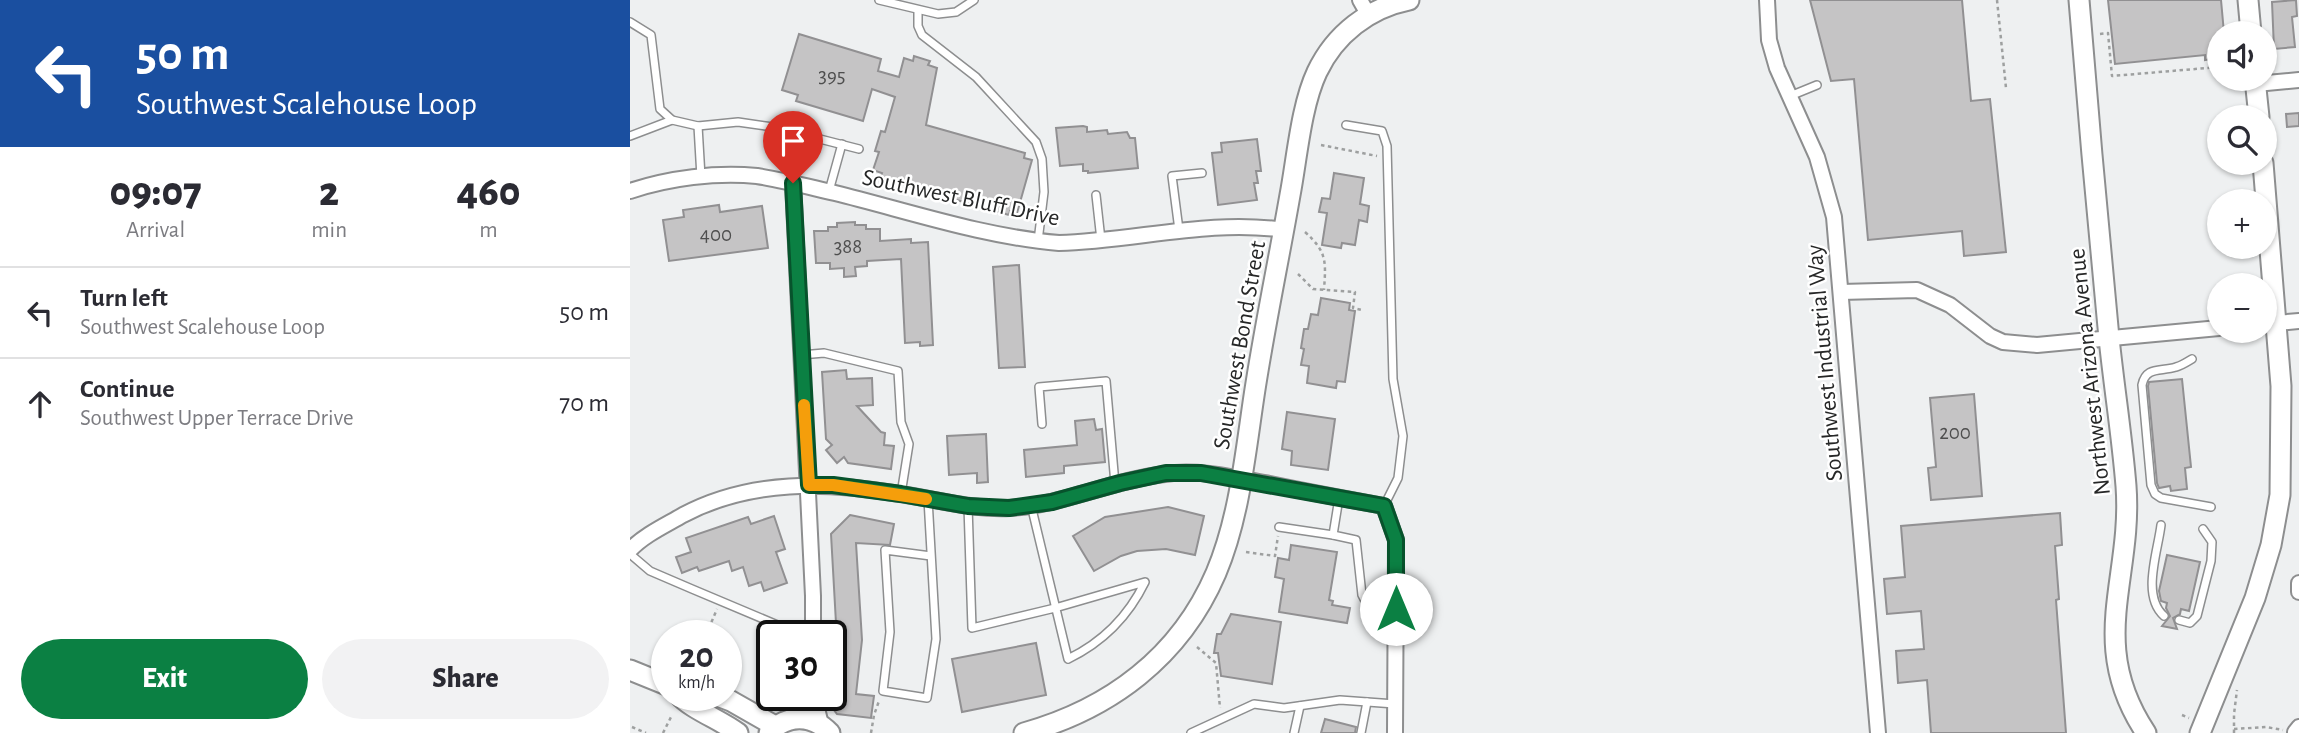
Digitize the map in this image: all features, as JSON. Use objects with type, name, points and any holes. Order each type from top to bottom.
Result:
[{"type":"main road","name":"Southwest Bond Street","points":[[1024,733],[1044,728],[1096,706],[1132,683],[1164,654],[1192,616],[1216,573],[1231,525],[1241,479],[1304,117],[1317,72],[1364,7],[1409,0]]},
{"type":"main road","name":"Northwest Arizona Avenue","points":[[2079,0],[2109,338],[2126,487],[2125,543],[2114,620],[2114,646],[2126,694],[2134,715],[2146,733]]},
{"type":"main road","points":[[2248,0],[2250,21]]},
{"type":"main road","points":[[2264,175],[2268,273]]},
{"type":"main road","points":[[2200,733],[2255,598],[2271,545],[2280,495],[2282,443],[2272,343]]},
{"type":"main road","points":[[630,670],[651,679]]},
{"type":"main road","points":[[742,707],[778,726],[801,718],[825,729]]},
{"type":"main road","points":[[704,711],[738,733]]},
{"type":"street","name":"Southwest Industrial Way","points":[[1767,0],[1769,40],[1777,68],[1817,157],[1834,217],[1878,733]]},
{"type":"street","points":[[2277,81],[2299,80]]},
{"type":"street","name":"Southwest Bluff Drive","points":[[630,191],[701,177],[755,176],[1038,241],[1059,243],[1226,226],[1258,226],[1284,230]]},
{"type":"street","points":[[793,183],[809,485],[813,620]]},
{"type":"street","points":[[1841,292],[1917,290],[1950,305],[1990,336],[2003,342],[2037,345],[2207,329]]},
{"type":"street","points":[[2277,323],[2299,321]]},
{"type":"street","points":[[630,552],[672,521],[706,503],[743,492],[809,485],[833,485],[968,506],[1009,508],[1052,502],[1166,473],[1201,473],[1384,506],[1396,540],[1395,733]]},
{"type":"street","points":[[2299,583],[2299,592]]},
{"type":"street","points":[[778,726],[795,711]]},
{"type":"street","points":[[819,711],[825,729]]},
{"type":"lane","points":[[879,0],[938,14],[956,12],[974,0]]},
{"type":"lane","points":[[918,10],[918,26],[922,35],[976,77],[1035,142],[1042,159],[1044,192],[1038,241]]},
{"type":"lane","points":[[630,22],[651,35],[660,109],[672,120],[698,126],[738,122],[773,127],[859,149]]},
{"type":"lane","points":[[1790,96],[1817,85]]},
{"type":"lane","points":[[630,136],[672,120]]},
{"type":"lane","points":[[1346,125],[1382,131],[1387,146],[1393,379],[1403,436],[1398,478],[1384,506]]},
{"type":"lane","points":[[698,126],[701,177]]},
{"type":"lane","points":[[829,192],[842,144]]},
{"type":"lane","points":[[1179,231],[1172,176],[1202,173]]},
{"type":"lane","points":[[1096,195],[1101,240]]},
{"type":"lane","points":[[802,355],[824,353],[898,371],[901,422],[909,444],[901,494]]},
{"type":"lane","points":[[2192,359],[2178,367],[2150,371],[2144,376],[2142,385],[2151,485],[2155,494],[2161,498],[2211,507]]},
{"type":"lane","points":[[1042,424],[1039,387],[1106,381],[1115,484]]},
{"type":"lane","points":[[1333,535],[1339,497]]},
{"type":"lane","points":[[928,499],[936,639],[928,698],[883,691],[890,632],[885,550],[931,556]]},
{"type":"lane","points":[[968,506],[972,628],[1055,608],[1145,582],[1135,601],[1112,629],[1093,645],[1068,659],[1055,608],[1031,505]]},
{"type":"lane","points":[[2161,526],[2152,579],[2158,608],[2164,616]]},
{"type":"lane","points":[[1279,527],[1356,540],[1365,602],[1379,609],[1396,609]]},
{"type":"lane","points":[[2179,620],[2190,623],[2197,616],[2211,561],[2212,542],[2203,529]]},
{"type":"lane","points":[[630,552],[650,571],[765,620]]},
{"type":"lane","points":[[1191,733],[1254,704],[1284,708],[1340,701],[1395,704]]},
{"type":"lane","points":[[1361,733],[1367,702]]},
{"type":"lane","points":[[1294,733],[1300,706]]},
{"type":"path","points":[[1997,0],[2006,88]]},
{"type":"path","points":[[2100,34],[2108,33],[2112,76],[2207,68]]},
{"type":"path","points":[[2103,71],[2111,70]]},
{"type":"path","points":[[1321,145],[1388,159]]},
{"type":"path","points":[[1305,232],[1319,245],[1326,262],[1324,290]]},
{"type":"path","points":[[1298,274],[1313,289],[1354,292],[1353,308],[1362,310]]},
{"type":"path","points":[[1246,552],[1275,556],[1279,527]]},
{"type":"path","points":[[712,620],[720,601]]},
{"type":"path","points":[[1197,647],[1216,663],[1222,719]]},
{"type":"path","points":[[871,733],[883,691]]},
{"type":"path","points":[[663,733],[671,716]]},
{"type":"path","points":[[632,727],[646,733]]},
{"type":"path","points":[[2234,729],[2297,729]]},
{"type":"building","points":[[1810,0],[1962,0],[1971,101],[1990,99],[2006,252],[1964,256],[1962,231],[1868,240],[1854,79],[1831,81]]},
{"type":"building","points":[[2108,0],[2221,0],[2223,21],[2207,21],[2207,60],[2205,55],[2115,64]]},
{"type":"building","points":[[2296,0],[2297,16],[2292,17],[2295,47],[2277,49],[2277,21],[2273,21],[2272,2]]},
{"type":"building","points":[[799,34],[881,59],[878,71],[899,77],[904,58],[913,61],[914,56],[930,61],[928,65],[937,68],[926,125],[1025,153],[1024,158],[1032,160],[1017,213],[1010,211],[1009,215],[880,178],[882,173],[873,170],[879,152],[875,151],[881,131],[885,132],[895,97],[872,89],[863,121],[796,101],[798,95],[782,90]]},
{"type":"building","points":[[2299,113],[2299,126],[2287,127],[2286,114]]},
{"type":"building","points":[[1087,127],[1087,132],[1127,132],[1130,138],[1135,138],[1138,168],[1088,173],[1083,171],[1083,164],[1060,166],[1056,128]]},
{"type":"building","points":[[1257,139],[1261,171],[1256,171],[1258,183],[1254,183],[1257,200],[1218,205],[1212,153],[1222,152],[1221,143]]},
{"type":"building","points":[[1334,173],[1364,178],[1360,204],[1369,206],[1367,222],[1359,220],[1355,245],[1342,243],[1341,248],[1322,245],[1327,213],[1319,212],[1322,198],[1330,199]]},
{"type":"building","points":[[719,205],[720,212],[762,206],[768,248],[669,261],[663,220],[684,217],[683,210]]},
{"type":"building","points":[[855,222],[855,225],[866,225],[866,229],[880,229],[880,241],[911,239],[911,243],[928,242],[933,345],[905,343],[901,259],[867,261],[867,266],[855,267],[856,276],[844,277],[844,268],[830,269],[830,263],[816,263],[814,231],[828,231],[828,227],[837,227],[837,223]]},
{"type":"building","points":[[1019,265],[1025,367],[999,368],[993,267]]},
{"type":"building","points":[[1321,298],[1350,303],[1349,310],[1355,311],[1345,382],[1337,381],[1336,388],[1307,383],[1309,366],[1301,365],[1304,329],[1308,329],[1311,314],[1318,315]]},
{"type":"building","points":[[846,370],[847,379],[872,378],[873,405],[857,406],[885,433],[884,445],[894,446],[891,469],[848,463],[844,457],[837,463],[826,450],[832,445],[826,439],[822,372]]},
{"type":"building","points":[[2182,379],[2191,467],[2185,468],[2187,489],[2171,491],[2170,486],[2159,488],[2157,483],[2148,386],[2149,382]]},
{"type":"building","points":[[1974,394],[1982,496],[1931,500],[1928,468],[1936,467],[1930,398]]},
{"type":"building","points":[[1287,412],[1335,419],[1328,470],[1291,465],[1292,451],[1282,449]]},
{"type":"building","points":[[1094,419],[1096,430],[1102,429],[1105,462],[1064,466],[1064,473],[1026,477],[1024,450],[1077,445],[1075,421]]},
{"type":"building","points":[[986,434],[988,482],[977,483],[977,473],[949,475],[947,436]]},
{"type":"building","points":[[1168,507],[1204,516],[1195,555],[1166,549],[1137,551],[1121,556],[1094,571],[1073,536],[1105,517]]},
{"type":"building","points":[[2060,513],[2062,545],[2055,546],[2059,599],[2056,600],[2066,733],[1931,733],[1927,680],[1898,683],[1896,651],[1924,649],[1921,611],[1887,614],[1884,579],[1905,577],[1901,526]]},
{"type":"building","points":[[850,515],[894,524],[890,545],[856,543],[862,640],[856,694],[874,696],[871,718],[837,714],[835,711],[847,711],[847,620],[836,620],[831,534]]},
{"type":"building","points":[[774,516],[785,549],[776,552],[787,583],[764,591],[761,582],[749,586],[743,567],[732,571],[729,561],[699,571],[697,567],[682,573],[676,557],[691,552],[686,538],[748,517],[751,524]]},
{"type":"building","points":[[1291,545],[1337,552],[1329,600],[1333,601],[1332,605],[1350,608],[1347,623],[1279,612],[1284,579],[1275,577],[1278,558],[1289,560]]},
{"type":"building","points":[[2167,555],[2200,562],[2189,611],[2181,609],[2180,614],[2173,618],[2177,629],[2162,626],[2170,616],[2167,603],[2161,601],[2159,591]]},
{"type":"building","points":[[1231,614],[1281,622],[1272,684],[1221,676],[1218,653],[1214,653],[1217,634],[1221,634]]},
{"type":"building","points":[[1036,643],[1046,695],[962,712],[952,659]]},
{"type":"building","points":[[1325,719],[1356,727],[1355,733],[1321,733]]},
{"type":"slow traffic","points":[[804,405],[809,485],[833,485],[926,499]]},
{"type":"route","points":[[793,183],[809,485],[833,485],[968,506],[1009,508],[1052,502],[1166,473],[1201,473],[1384,506],[1396,540],[1396,609]]}]
